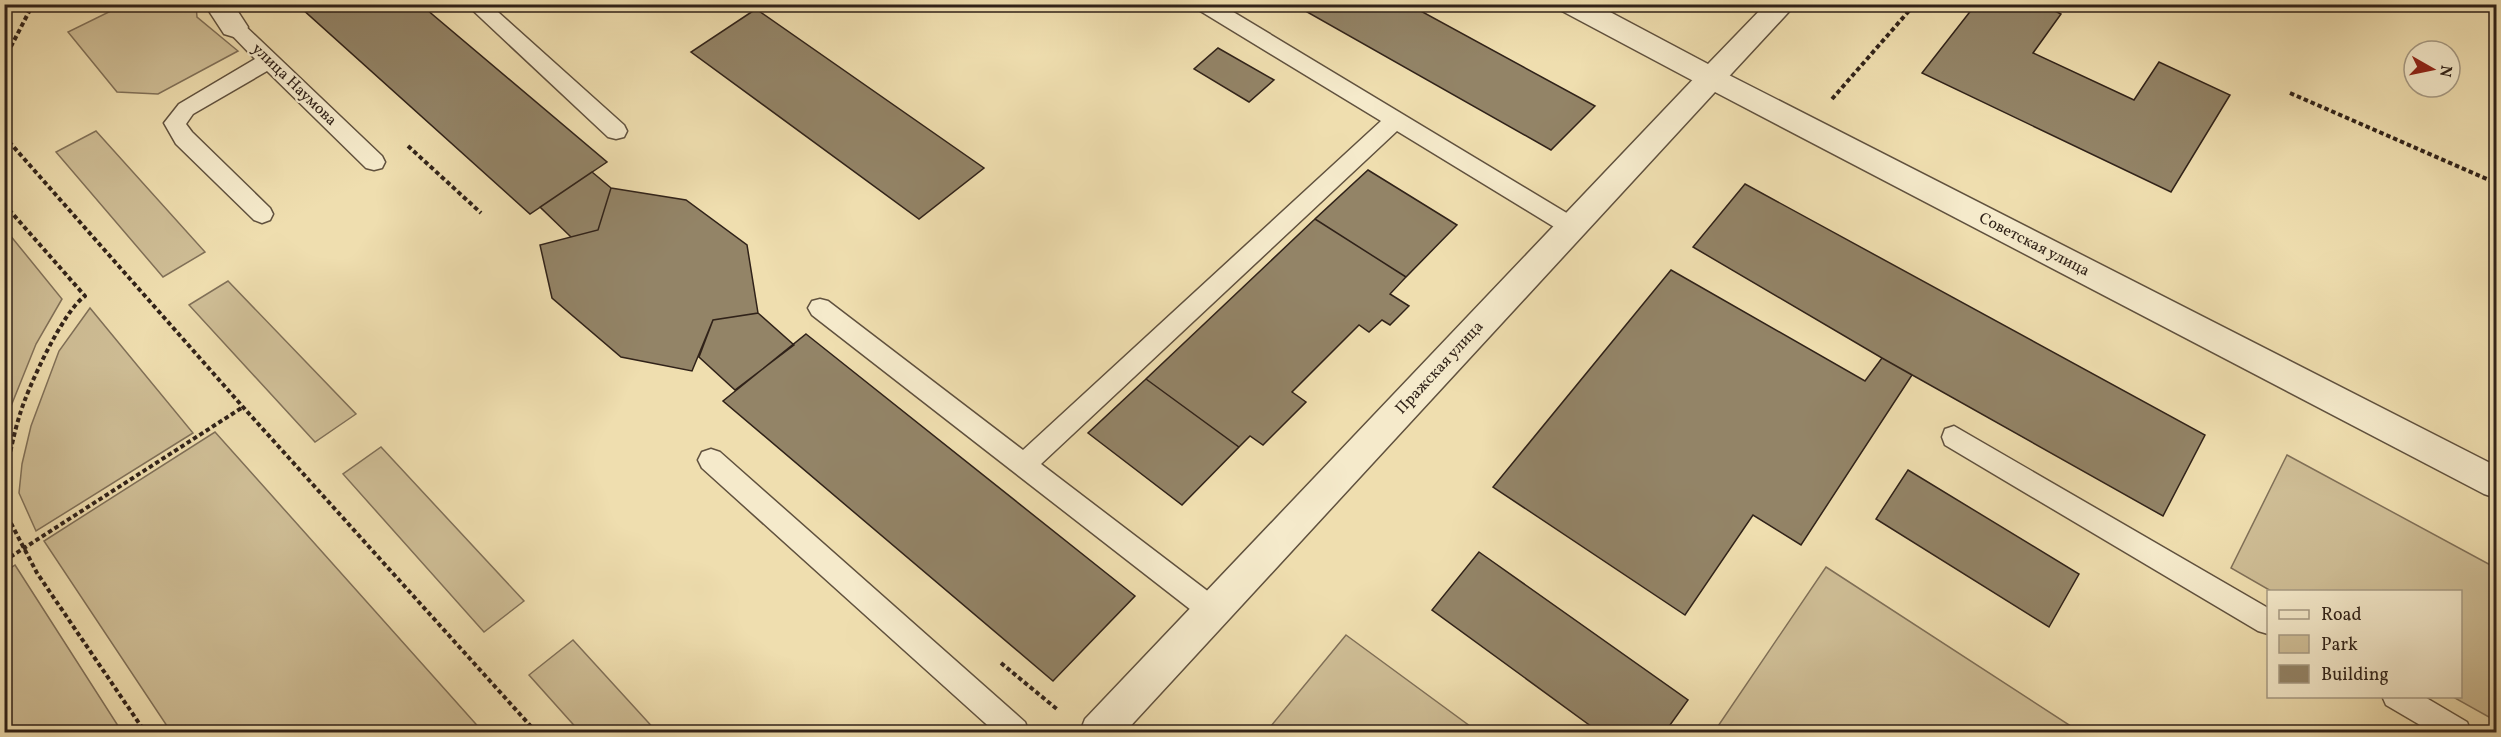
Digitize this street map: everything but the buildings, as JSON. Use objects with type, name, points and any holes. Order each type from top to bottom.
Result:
[{"type":"street","name":"Советская улица","points":[[1572,4],[2496,483]]},
{"type":"street","name":"Пражская улица","points":[[1099,732],[1711,78],[1784,4]]},
{"type":"lane","points":[[476,4],[616,131]]},
{"type":"lane","points":[[1204,4],[1572,227]]},
{"type":"lane","name":"улица Наумова","points":[[228,16],[269,60],[374,162]]},
{"type":"lane","points":[[262,214],[184,138],[175,123],[186,109],[269,60]]},
{"type":"lane","points":[[1023,465],[1396,120]]},
{"type":"lane","points":[[820,308],[1213,611]]},
{"type":"lane","points":[[1954,437],[2267,621]]},
{"type":"lane","points":[[711,460],[1015,732]]},
{"type":"lane","points":[[2399,698],[2457,732]]},
{"type":"path","points":[[4,60],[33,4]]},
{"type":"path","points":[[1826,106],[1915,4]]},
{"type":"path","points":[[2289,93],[2496,183]]},
{"type":"path","points":[[4,136],[243,407],[536,732]]},
{"type":"path","points":[[4,204],[85,296],[76,303],[45,356],[20,413],[4,482]]},
{"type":"path","points":[[4,561],[243,407]]},
{"type":"path","points":[[4,510],[37,573],[145,732]]},
{"type":"green space","points":[[125,4],[196,5],[197,17],[238,51],[158,94],[117,92],[68,32]]},
{"type":"green space","points":[[96,131],[205,252],[163,277],[56,152]]},
{"type":"green space","points":[[5,229],[62,299],[36,344],[5,421]]},
{"type":"green space","points":[[228,281],[356,414],[315,442],[189,305]]},
{"type":"green space","points":[[90,308],[193,433],[36,531],[19,493],[22,464],[31,426],[59,351]]},
{"type":"green space","points":[[215,432],[483,732],[171,732],[44,541]]},
{"type":"green space","points":[[381,447],[524,601],[484,632],[343,474]]},
{"type":"green space","points":[[2287,455],[2496,568],[2496,721],[2455,698],[2462,698],[2462,590],[2269,590],[2231,568]]},
{"type":"green space","points":[[15,565],[122,732],[5,732],[5,572]]},
{"type":"green space","points":[[1826,567],[2080,732],[1714,732]]},
{"type":"green space","points":[[1346,635],[1478,732],[1266,732]]},
{"type":"green space","points":[[573,640],[657,732],[580,732],[529,675]]}]
